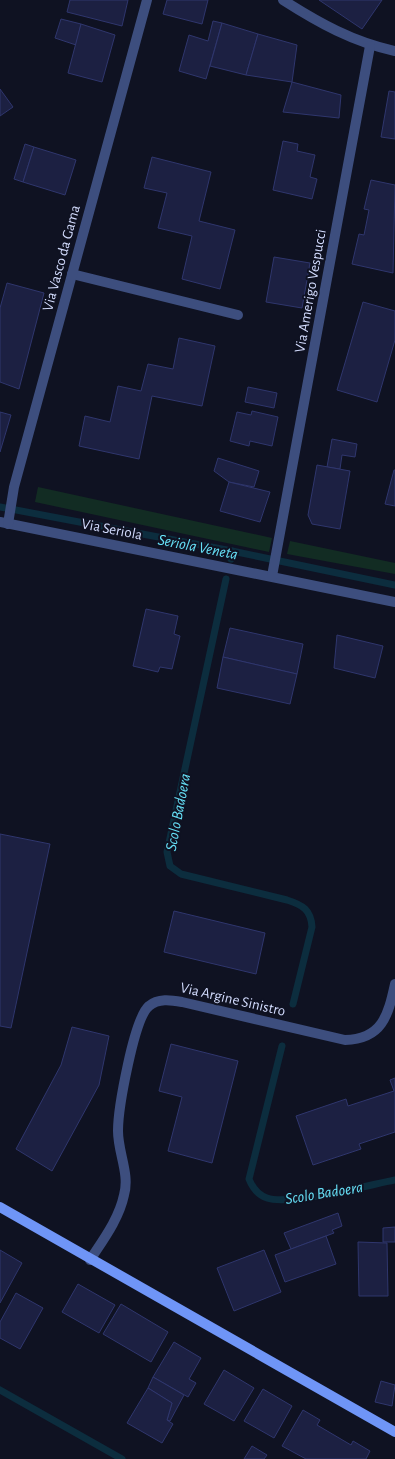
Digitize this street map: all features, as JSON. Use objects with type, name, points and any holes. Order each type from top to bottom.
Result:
[{"type":"main road","points":[[0,1207],[90,1260],[177,1305],[395,1432]]},
{"type":"street","name":"Via Vasco da Gama","points":[[6,521],[147,0]]},
{"type":"street","points":[[284,0],[318,22],[370,46],[395,51]]},
{"type":"street","name":"Via Amerigo Vespucci","points":[[273,572],[370,46]]},
{"type":"street","points":[[72,274],[238,314]]},
{"type":"street","name":"Via Seriola","points":[[6,521],[273,572],[395,602]]},
{"type":"street","name":"Via Argine Sinistro","points":[[90,1260],[110,1229],[125,1194],[126,1175],[118,1132],[120,1110],[138,1022],[143,1012],[150,1005],[171,1000],[345,1040],[368,1036],[384,1020],[395,984]]},
{"type":"green space","points":[[38,487],[272,538],[269,552],[35,502]]},
{"type":"green space","points":[[290,541],[395,563],[395,574],[287,554]]},
{"type":"building","points":[[70,0],[128,0],[122,26],[67,12]]},
{"type":"building","points":[[167,0],[208,0],[202,24],[163,14]]},
{"type":"building","points":[[319,0],[382,0],[362,29]]},
{"type":"building","points":[[61,19],[81,24],[76,45],[55,38]]},
{"type":"building","points":[[213,21],[222,23],[206,79],[179,71],[189,35],[208,41]]},
{"type":"building","points":[[222,23],[258,34],[246,75],[210,66]]},
{"type":"building","points":[[81,24],[115,35],[102,82],[68,73]]},
{"type":"building","points":[[258,34],[297,45],[292,82],[246,75]]},
{"type":"building","points":[[292,82],[341,95],[339,118],[283,112]]},
{"type":"building","points":[[0,89],[13,107],[0,116]]},
{"type":"building","points":[[389,91],[395,92],[395,139],[381,137]]},
{"type":"building","points":[[283,141],[298,144],[297,151],[315,155],[310,177],[317,179],[312,199],[273,190]]},
{"type":"building","points":[[25,144],[34,147],[23,182],[14,179]]},
{"type":"building","points":[[34,147],[76,160],[65,195],[23,182]]},
{"type":"building","points":[[152,157],[211,172],[199,221],[235,230],[220,289],[182,279],[192,236],[158,228],[167,193],[144,188]]},
{"type":"building","points":[[371,180],[395,185],[393,273],[352,264],[359,234],[364,235],[369,210],[364,209]]},
{"type":"building","points":[[274,257],[310,263],[302,308],[266,302]]},
{"type":"building","points":[[7,283],[44,293],[19,389],[0,382],[0,308]]},
{"type":"building","points":[[363,302],[395,311],[395,340],[377,402],[337,390]]},
{"type":"building","points":[[179,338],[215,346],[202,406],[152,396],[139,459],[79,446],[85,416],[110,422],[118,386],[141,391],[148,364],[173,369]]},
{"type":"building","points":[[248,387],[277,393],[274,408],[245,402]]},
{"type":"building","points":[[252,411],[278,417],[272,446],[250,441],[249,446],[230,441],[237,412],[251,415]]},
{"type":"building","points":[[0,412],[11,415],[0,452]]},
{"type":"building","points":[[332,439],[357,444],[355,457],[342,455],[340,469],[327,467]]},
{"type":"building","points":[[218,458],[259,471],[254,487],[229,482],[214,471]]},
{"type":"building","points":[[317,465],[350,471],[340,529],[312,524],[308,515]]},
{"type":"building","points":[[395,470],[395,506],[385,504]]},
{"type":"building","points":[[229,482],[270,492],[260,522],[220,511]]},
{"type":"building","points":[[146,609],[178,616],[174,634],[180,636],[172,669],[160,667],[158,672],[133,666]]},
{"type":"building","points":[[230,628],[303,644],[297,674],[223,657]]},
{"type":"building","points":[[337,635],[383,646],[375,678],[334,668]]},
{"type":"building","points":[[223,657],[297,674],[290,704],[217,688]]},
{"type":"building","points":[[0,834],[50,844],[11,1028],[0,1026]]},
{"type":"building","points":[[174,911],[265,933],[256,974],[164,952]]},
{"type":"building","points":[[72,1027],[109,1036],[99,1085],[52,1171],[16,1149],[61,1065]]},
{"type":"building","points":[[171,1044],[238,1061],[212,1163],[168,1151],[182,1097],[159,1091]]},
{"type":"building","points":[[395,1078],[395,1132],[359,1144],[361,1149],[313,1165],[296,1116],[346,1099],[348,1106],[394,1091],[390,1080]]},
{"type":"building","points":[[338,1213],[342,1226],[332,1230],[334,1233],[291,1249],[284,1233]]},
{"type":"building","points":[[395,1227],[395,1242],[383,1242],[383,1228]]},
{"type":"building","points":[[326,1236],[336,1264],[285,1282],[275,1255]]},
{"type":"building","points":[[358,1242],[387,1243],[388,1296],[359,1296]]},
{"type":"building","points":[[0,1250],[22,1263],[0,1303]]},
{"type":"building","points":[[264,1250],[281,1292],[234,1311],[217,1268]]},
{"type":"building","points":[[78,1284],[115,1305],[99,1333],[62,1312]]},
{"type":"building","points":[[16,1293],[43,1308],[20,1349],[0,1338],[0,1322]]},
{"type":"building","points":[[121,1304],[168,1332],[151,1362],[103,1334]]},
{"type":"building","points":[[174,1342],[201,1358],[189,1379],[196,1383],[188,1397],[153,1377]]},
{"type":"building","points":[[224,1370],[254,1388],[234,1421],[204,1404]]},
{"type":"building","points":[[153,1377],[184,1395],[170,1421],[167,1420],[172,1403],[148,1388]]},
{"type":"building","points":[[381,1381],[395,1385],[392,1406],[375,1402]]},
{"type":"building","points":[[148,1388],[172,1403],[167,1420],[173,1424],[162,1443],[127,1423]]},
{"type":"building","points":[[263,1389],[292,1406],[274,1438],[244,1421]]},
{"type":"building","points":[[303,1410],[320,1420],[317,1425],[351,1445],[353,1441],[370,1451],[366,1459],[306,1459],[282,1446]]},
{"type":"building","points":[[252,1446],[267,1455],[264,1459],[244,1459]]},
{"type":"waterway","name":"Seriola Veneta","points":[[0,507],[232,551],[395,585]]},
{"type":"waterway","name":"Scolo Badoera","points":[[231,559],[232,551]]},
{"type":"waterway","name":"Scolo Badoera","points":[[226,579],[167,852],[170,866],[181,874],[287,900],[302,906],[308,912],[312,927],[293,1004]]},
{"type":"waterway","name":"Scolo Badoera","points":[[282,1046],[249,1179],[256,1191],[267,1198],[278,1200],[293,1199],[329,1194],[395,1180]]},
{"type":"waterway","points":[[0,1390],[122,1459]]}]
